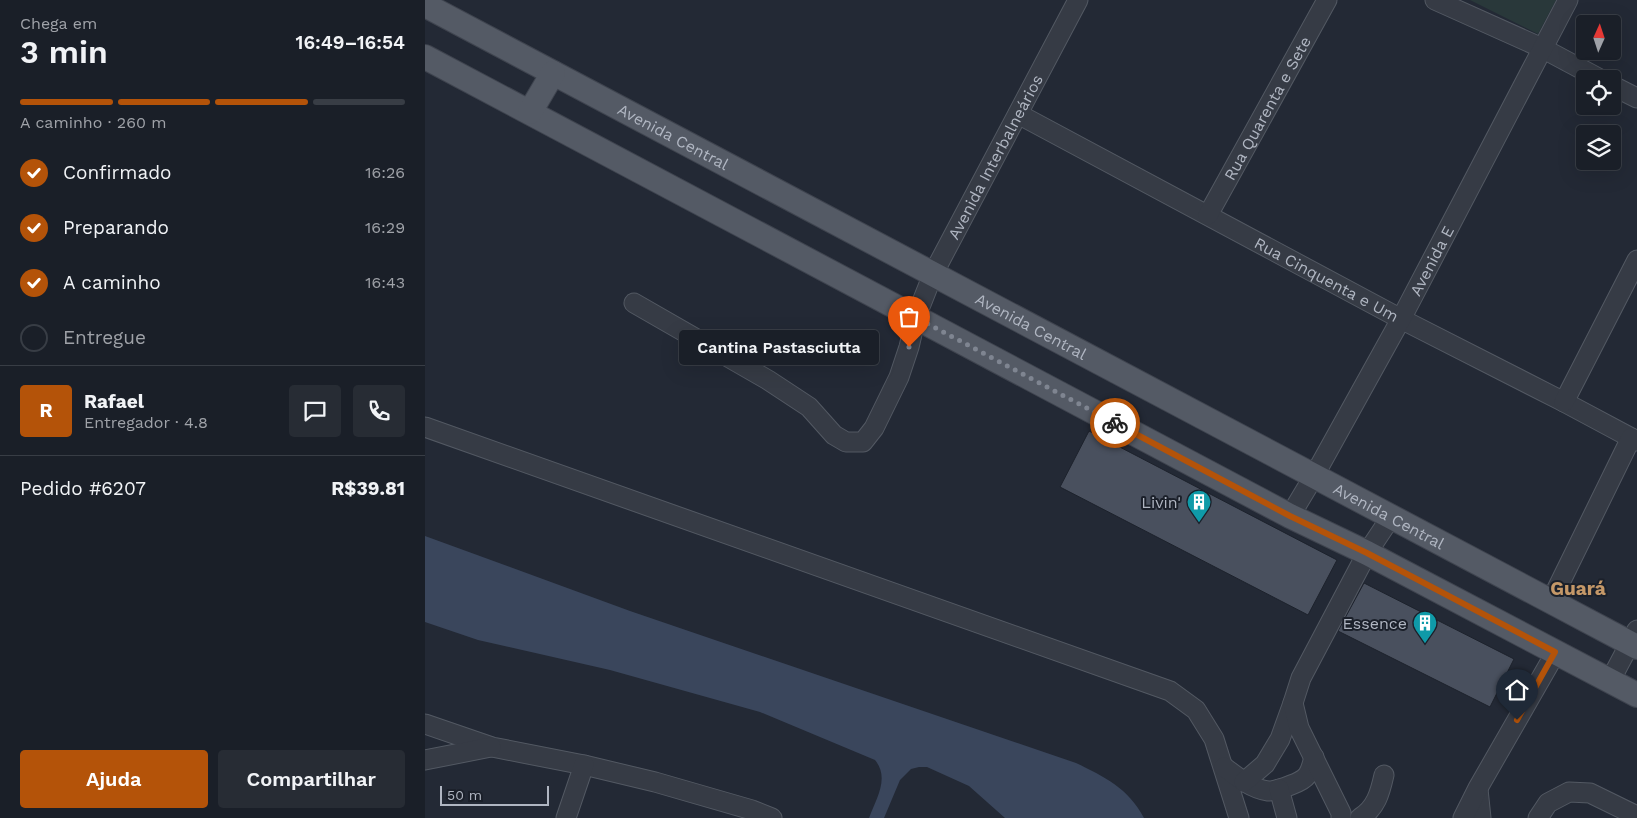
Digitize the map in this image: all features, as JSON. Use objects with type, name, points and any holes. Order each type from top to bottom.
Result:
[{"type":"main road","name":"Avenida Central","points":[[425,5],[1551,601],[1635,640]]},
{"type":"main road","points":[[425,58],[1290,516],[1367,553],[1637,695]]},
{"type":"main road","points":[[530,112],[553,73]]},
{"type":"street","name":"Avenida Interbalneários","points":[[634,303],[768,380],[809,407],[834,435],[846,442],[863,442],[874,428],[899,377],[909,347],[915,317],[933,274],[1078,0]]},
{"type":"street","name":"Rua Quarenta e Sete","points":[[1208,215],[1327,0]]},
{"type":"street","points":[[1435,0],[1542,48],[1583,70]]},
{"type":"street","name":"Avenida E","points":[[1290,516],[1401,319],[1568,0]]},
{"type":"street","points":[[1621,90],[1637,98]]},
{"type":"street","name":"Rua Cinquenta e Um","points":[[1018,114],[1401,319],[1634,440]]},
{"type":"street","points":[[1564,402],[1637,260]]},
{"type":"street","points":[[425,427],[1170,691],[1196,710],[1214,740],[1239,818]]},
{"type":"street","points":[[1551,601],[1634,440]]},
{"type":"street","points":[[1244,782],[1265,764],[1280,739],[1301,678],[1367,553],[1391,517]]},
{"type":"street","points":[[1610,681],[1635,640]]},
{"type":"street","points":[[1463,818],[1555,652]]},
{"type":"street","points":[[1293,703],[1299,728],[1341,813],[1341,818]]},
{"type":"street","points":[[425,724],[492,747],[584,764],[752,810],[772,818]]},
{"type":"street","points":[[425,760],[492,747]]},
{"type":"street","points":[[1224,767],[1244,782],[1268,790],[1279,789],[1299,782],[1310,773],[1314,758]]},
{"type":"street","points":[[566,818],[584,764]]},
{"type":"street","points":[[1360,818],[1368,813],[1380,795],[1384,775]]},
{"type":"street","points":[[1478,788],[1481,818]]},
{"type":"street","points":[[1279,789],[1287,818]]},
{"type":"street","points":[[1538,818],[1548,803],[1569,792],[1590,793],[1637,816]]},
{"type":"shaded area","points":[[1470,0],[1556,0],[1538,34]]},
{"type":"water","points":[[425,536],[630,611],[1076,763],[1115,784],[1131,799],[1144,818],[1005,818],[969,786],[927,767],[919,767],[911,769],[900,780],[884,818],[869,818],[882,781],[879,767],[875,760],[760,712],[610,670],[478,640],[425,622]]},
{"type":"building","name":"Livin'","points":[[1089,431],[1337,560],[1308,615],[1060,487]]},
{"type":"building","name":"Essence","points":[[1364,583],[1514,659],[1490,707],[1338,631]]},
{"type":"way so far","points":[[909,347],[915,317],[1115,423]]},
{"type":"place","name":"Cantina Pastasciutta","points":[[909,347]]},
{"type":"place","name":"Livin'","points":[[1199,523]]},
{"type":"place","name":"Essence","points":[[1425,644]]},
{"type":"district","name":"Guará","points":[[1578,588]]},
{"type":"route","points":[[1115,423],[1290,516],[1367,553],[1555,652],[1517,720]]}]
